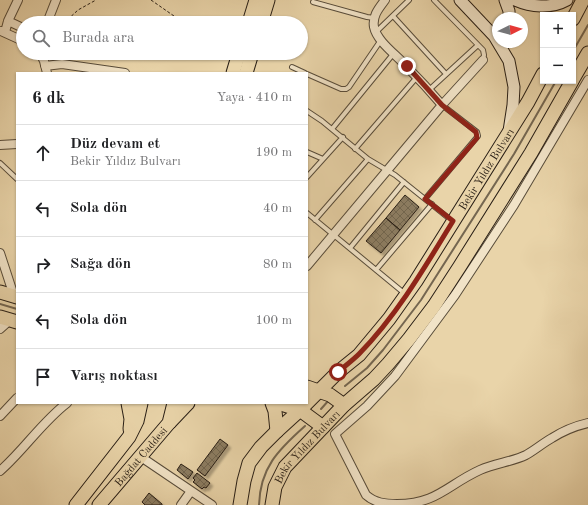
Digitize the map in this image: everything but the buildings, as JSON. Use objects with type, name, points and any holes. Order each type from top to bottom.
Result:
[{"type":"main road","points":[[251,16],[256,0]]},
{"type":"main road","points":[[263,16],[268,0]]},
{"type":"main road","points":[[576,13],[583,0]]},
{"type":"main road","name":"Bekir Yıldız Bulvarı","points":[[576,73],[588,53]]},
{"type":"main road","points":[[233,72],[237,60]]},
{"type":"main road","points":[[246,72],[250,60]]},
{"type":"main road","name":"Bekir Yıldız Bulvarı","points":[[308,402],[338,372],[359,354],[406,295],[528,102],[540,80]]},
{"type":"main road","name":"Bekir Yıldız Bulvarı","points":[[272,505],[275,487],[281,473],[290,461],[344,405],[374,380],[409,339],[434,306],[526,160],[570,84]]},
{"type":"main road","points":[[0,292],[16,297]]},
{"type":"main road","points":[[308,387],[330,395],[344,405]]},
{"type":"main road","points":[[128,404],[131,419],[129,437]]},
{"type":"main road","name":"Bağdat Caddesi","points":[[76,505],[129,437],[137,421],[141,404]]},
{"type":"main road","name":"Bağdat Caddesi","points":[[99,505],[169,423],[174,404]]},
{"type":"main road","points":[[169,423],[187,404]]},
{"type":"main road","points":[[272,404],[275,411],[277,431]]},
{"type":"main road","points":[[281,404],[300,410],[323,427]]},
{"type":"main road","name":"Bekir Yıldız Bulvarı","points":[[240,505],[244,481],[249,464],[261,447],[306,404]]},
{"type":"street","points":[[16,38],[3,31],[18,0]]},
{"type":"street","points":[[49,16],[56,0]]},
{"type":"street","points":[[386,0],[374,18],[374,28],[376,32],[381,40],[442,105]]},
{"type":"street","points":[[460,0],[494,36],[509,61],[514,87],[509,132]]},
{"type":"street","points":[[505,0],[509,12]]},
{"type":"street","points":[[515,0],[525,5],[541,7],[562,3],[567,0]]},
{"type":"street","points":[[8,21],[16,25]]},
{"type":"street","points":[[487,28],[492,28]]},
{"type":"street","points":[[310,257],[334,235],[442,105],[483,60]]},
{"type":"street","points":[[46,69],[62,64],[118,72]]},
{"type":"street","points":[[335,434],[367,406],[395,376],[455,295],[514,205],[588,80]]},
{"type":"street","points":[[0,145],[16,144]]},
{"type":"street","points":[[0,253],[16,297]]},
{"type":"street","points":[[0,416],[16,399]]},
{"type":"street","points":[[0,471],[11,461],[54,413],[67,404]]},
{"type":"street","points":[[323,427],[335,434],[366,495],[372,500],[380,503],[405,504],[433,498],[479,470],[526,455],[561,432],[588,423]]},
{"type":"street","points":[[141,457],[212,505]]},
{"type":"street","points":[[181,505],[192,491]]},
{"type":"lane","points":[[376,32],[409,0]]},
{"type":"lane","points":[[434,0],[484,52],[483,60]]},
{"type":"lane","points":[[313,2],[367,18],[374,18]]},
{"type":"lane","points":[[392,16],[446,74]]},
{"type":"lane","points":[[308,75],[344,90],[348,88],[381,40]]},
{"type":"lane","points":[[429,90],[478,45]]},
{"type":"lane","points":[[332,129],[394,54]]},
{"type":"lane","points":[[292,67],[302,72]]},
{"type":"lane","points":[[355,149],[417,77]]},
{"type":"lane","points":[[425,199],[478,136],[476,132],[442,105]]},
{"type":"lane","points":[[308,112],[343,137],[368,159],[388,170],[404,182],[453,221]]},
{"type":"lane","points":[[308,176],[343,137]]},
{"type":"lane","points":[[308,152],[323,160]]},
{"type":"lane","points":[[315,220],[368,159]]},
{"type":"lane","points":[[0,163],[16,178]]},
{"type":"lane","points":[[350,248],[404,182]]},
{"type":"lane","points":[[376,270],[432,204]]},
{"type":"lane","points":[[308,214],[406,295]]},
{"type":"path","points":[[72,16],[78,10],[96,0]]},
{"type":"path","points":[[151,0],[174,16]]},
{"type":"waterway","points":[[575,48],[588,25]]},
{"type":"waterway","points":[[345,386],[367,368],[383,350],[421,300],[514,154],[554,84]]},
{"type":"waterway","points":[[0,304],[16,309]]},
{"type":"waterway","points":[[321,409],[329,400]]},
{"type":"waterway","points":[[259,505],[263,480],[272,461],[287,443],[305,426]]},
{"type":"route","points":[[338,372],[359,354],[403,300],[453,221],[425,199],[478,135],[442,105],[407,66]]}]
